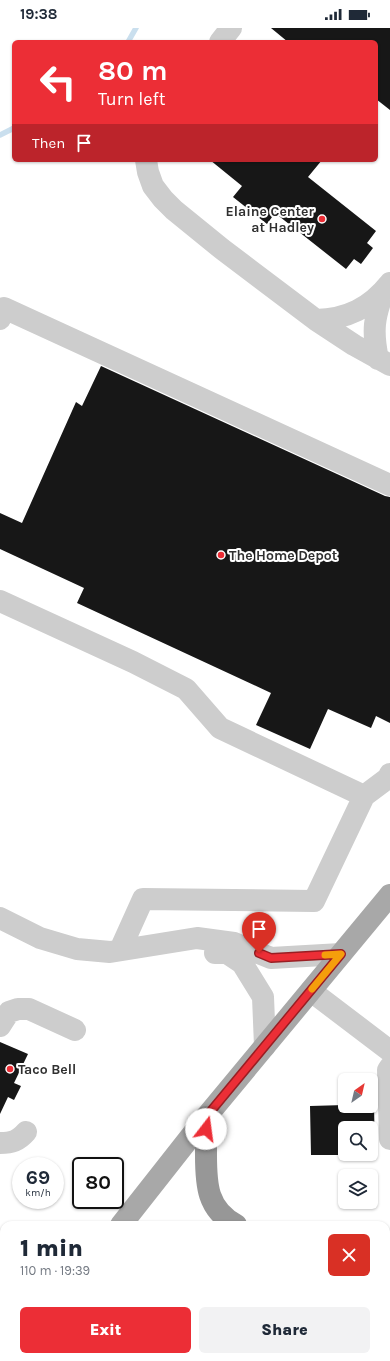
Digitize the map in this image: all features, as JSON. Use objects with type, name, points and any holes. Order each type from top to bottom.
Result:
[{"type":"highway","points":[[206,1117],[206,1176],[209,1194],[221,1215],[230,1221]]},
{"type":"main road","points":[[124,1221],[206,1117],[390,895]]},
{"type":"lane","points":[[222,40],[231,28]]},
{"type":"lane","points":[[146,162],[153,186],[174,210],[222,249],[316,320],[354,345],[384,362]]},
{"type":"lane","points":[[316,320],[333,319],[348,315],[361,309],[387,287]]},
{"type":"lane","points":[[384,362],[375,346],[374,322],[376,312],[387,287]]},
{"type":"lane","points":[[0,319],[4,308],[390,485]]},
{"type":"lane","points":[[0,601],[133,662],[186,689],[220,728],[364,796]]},
{"type":"lane","points":[[120,950],[143,899],[314,901],[364,796],[388,778],[390,774]]},
{"type":"lane","points":[[0,918],[40,938],[77,949],[110,952],[197,938],[234,943],[271,958],[341,954]]},
{"type":"lane","points":[[0,931],[42,949],[84,962],[189,954],[227,953],[242,963],[263,997],[265,1046]]},
{"type":"lane","points":[[311,992],[390,1051]]},
{"type":"lane","points":[[0,1026],[9,1012],[18,1008],[29,1009],[75,1030]]},
{"type":"lane","points":[[390,1067],[388,1070],[390,1139]]},
{"type":"lane","points":[[0,1143],[9,1143],[19,1140],[26,1132]]},
{"type":"building","points":[[271,28],[390,28],[390,110],[378,101],[378,40],[286,40]]},
{"type":"building","name":"Elaine Center at Hadley","points":[[212,162],[320,162],[308,177],[376,231],[367,243],[373,248],[361,264],[354,259],[346,269],[275,213],[267,224],[233,197],[242,186]]},
{"type":"building","name":"The Home Depot","points":[[101,366],[390,497],[390,723],[376,716],[371,728],[328,709],[310,749],[256,725],[271,693],[77,603],[84,588],[0,549],[0,513],[22,523],[76,402],[82,406]]},
{"type":"building","name":"Taco Bell","points":[[0,1042],[28,1054],[14,1083],[21,1086],[14,1100],[8,1097],[0,1114]]},
{"type":"building","points":[[338,1105],[338,1113],[374,1113],[374,1121],[338,1121],[338,1155],[311,1155],[310,1106]]},
{"type":"waterway","points":[[129,40],[136,28]]},
{"type":"waterway","points":[[0,135],[12,129]]},
{"type":"slow traffic","points":[[312,989],[341,954],[325,955]]},
{"type":"place","name":"Elaine Center at Hadley","points":[[322,219]]},
{"type":"place","name":"The Home Depot","points":[[221,555]]},
{"type":"place","name":"Taco Bell","points":[[10,1069]]},
{"type":"route","points":[[206,1129],[206,1117],[341,954],[271,958],[259,953]]}]
